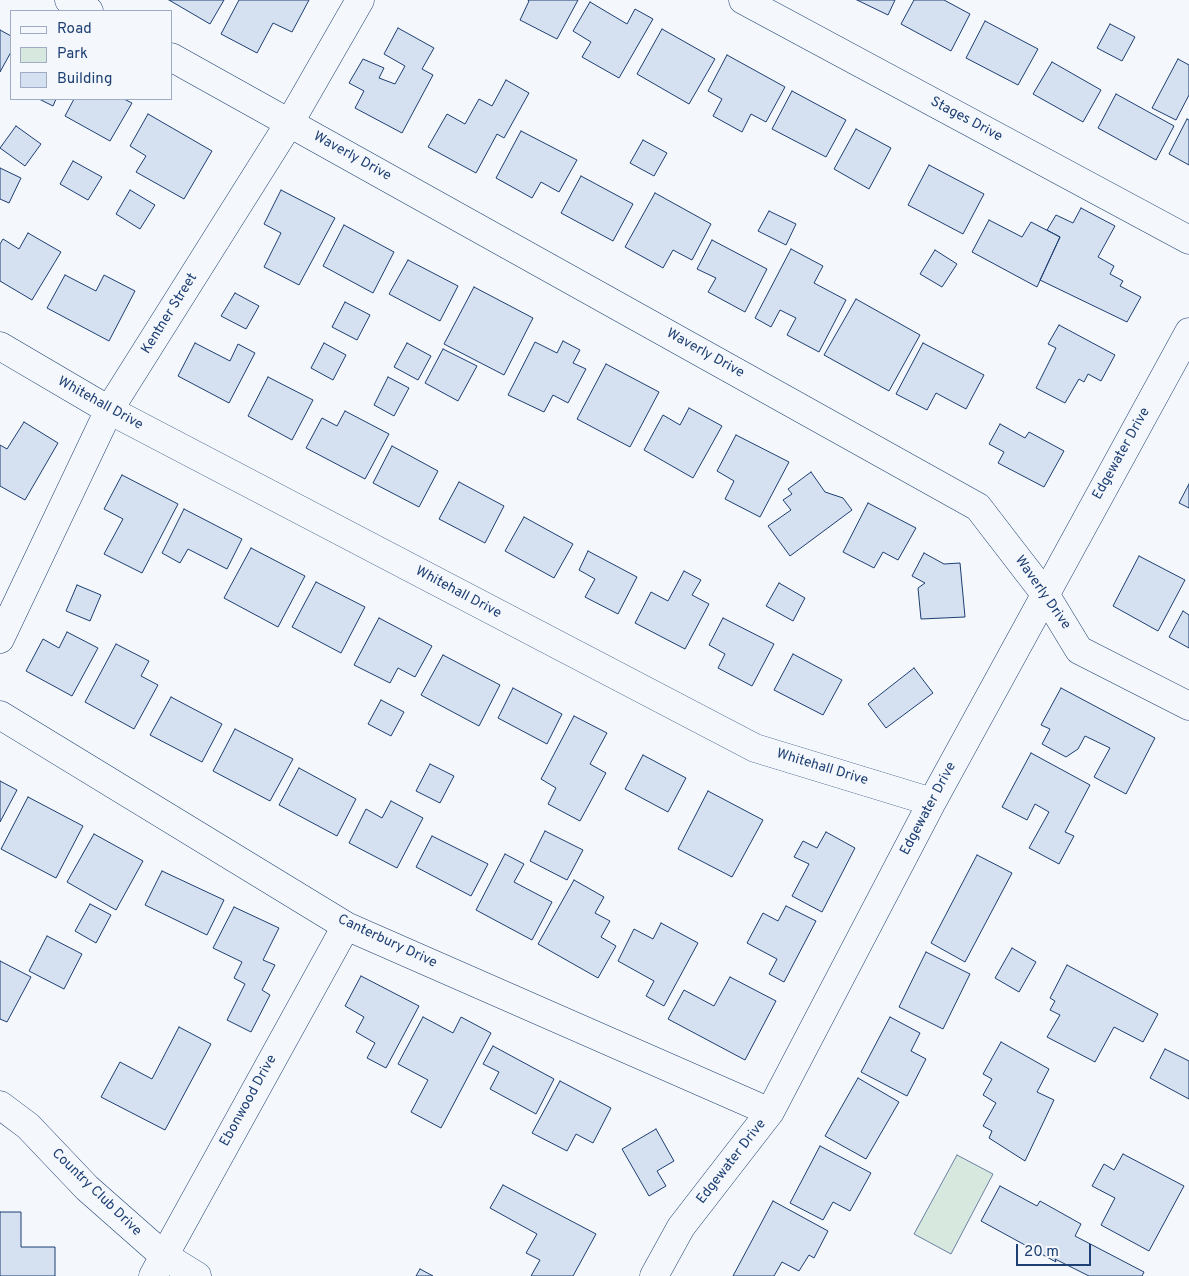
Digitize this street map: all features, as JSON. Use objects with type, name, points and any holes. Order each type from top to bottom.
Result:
[{"type":"street","points":[[69,0],[87,10]]},
{"type":"street","name":"Kentner Street","points":[[0,639],[109,410],[290,122],[360,0]]},
{"type":"street","name":"Stages Drive","points":[[742,0],[1189,240]]},
{"type":"street","name":"Waverly Drive","points":[[172,58],[978,507],[1045,594],[1079,650],[1189,706]]},
{"type":"street","name":"Edgewater Drive","points":[[654,1276],[681,1227],[770,1112],[932,802],[1189,332]]},
{"type":"street","name":"Whitehall Drive","points":[[0,346],[109,410],[755,748],[932,802]]},
{"type":"street","name":"Canterbury Drive","points":[[0,715],[346,926],[770,1112]]},
{"type":"street","name":"Ebonwood Drive","points":[[158,1266],[346,926]]},
{"type":"street","name":"Country Club Drive","points":[[0,1105],[28,1126],[158,1266],[197,1276]]},
{"type":"green space","points":[[957,1155],[993,1174],[951,1254],[914,1234]]},
{"type":"building","points":[[169,0],[224,0],[210,24]]},
{"type":"building","points":[[239,0],[309,0],[292,32],[273,23],[257,53],[221,34]]},
{"type":"building","points":[[528,0],[578,0],[557,39],[520,20]]},
{"type":"building","points":[[857,0],[895,0],[888,15]]},
{"type":"building","points":[[914,0],[944,0],[970,14],[951,51],[901,24]]},
{"type":"building","points":[[590,2],[627,24],[635,9],[653,19],[619,78],[582,57],[591,42],[573,31]]},
{"type":"building","points":[[985,21],[1038,49],[1018,85],[966,58]]},
{"type":"building","points":[[1110,24],[1135,37],[1122,61],[1097,48]]},
{"type":"building","points":[[398,28],[434,48],[422,69],[433,75],[402,133],[355,108],[364,91],[349,83],[363,59],[384,68],[379,78],[395,84],[405,66],[384,54]]},
{"type":"building","points":[[662,29],[715,59],[689,104],[637,74]]},
{"type":"building","points":[[0,30],[10,35],[10,54],[0,72]]},
{"type":"building","points":[[727,55],[785,87],[766,122],[751,114],[742,132],[713,116],[722,99],[708,91]]},
{"type":"building","points":[[1178,59],[1189,65],[1189,95],[1176,120],[1152,108]]},
{"type":"building","points":[[1052,62],[1101,90],[1083,122],[1033,94]]},
{"type":"building","points":[[506,80],[529,93],[504,138],[497,134],[476,173],[428,147],[447,114],[465,124],[479,99],[492,106]]},
{"type":"building","points":[[792,91],[846,120],[826,157],[772,129]]},
{"type":"building","points":[[1116,94],[1174,126],[1156,160],[1098,128]]},
{"type":"building","points":[[41,100],[56,100],[53,106]]},
{"type":"building","points":[[73,100],[126,100],[132,103],[110,141],[65,116]]},
{"type":"building","points":[[148,114],[212,151],[184,199],[136,172],[146,156],[130,146]]},
{"type":"building","points":[[1187,119],[1189,120],[1189,165],[1169,154]]},
{"type":"building","points":[[16,126],[41,144],[25,166],[0,148]]},
{"type":"building","points":[[856,129],[891,148],[869,189],[834,169]]},
{"type":"building","points":[[521,131],[577,160],[559,192],[541,182],[532,198],[496,178]]},
{"type":"building","points":[[643,140],[667,153],[654,176],[630,163]]},
{"type":"building","points":[[73,161],[102,177],[88,200],[60,184]]},
{"type":"building","points":[[929,165],[984,194],[963,234],[908,205]]},
{"type":"building","points":[[0,168],[21,178],[9,203],[0,199]]},
{"type":"building","points":[[581,176],[633,204],[613,241],[561,213]]},
{"type":"building","points":[[130,190],[155,205],[140,229],[116,214]]},
{"type":"building","points":[[281,190],[335,218],[299,285],[264,267],[281,233],[264,224]]},
{"type":"building","points":[[655,193],[711,224],[692,260],[673,250],[663,268],[625,247]]},
{"type":"building","points":[[1081,208],[1115,226],[1098,257],[1114,266],[1110,274],[1123,281],[1120,286],[1141,297],[1127,322],[1040,280],[1060,237],[1047,230],[1056,215],[1073,223]]},
{"type":"building","points":[[769,211],[796,224],[786,245],[758,231]]},
{"type":"building","points":[[989,220],[1022,237],[1031,222],[1060,237],[1037,287],[972,252]]},
{"type":"building","points":[[344,225],[394,252],[373,293],[323,266]]},
{"type":"building","points":[[28,233],[61,252],[32,300],[0,281],[0,244],[3,239],[19,249]]},
{"type":"building","points":[[712,240],[767,269],[745,312],[708,292],[716,278],[697,269]]},
{"type":"building","points":[[791,249],[823,266],[814,283],[846,300],[819,352],[787,335],[796,318],[780,310],[771,327],[755,318]]},
{"type":"building","points":[[935,250],[957,264],[942,287],[920,274]]},
{"type":"building","points":[[408,260],[458,286],[440,321],[389,294]]},
{"type":"building","points":[[65,275],[96,291],[104,275],[135,291],[109,341],[47,308]]},
{"type":"building","points":[[474,287],[533,318],[504,375],[444,344]]},
{"type":"building","points":[[235,293],[259,306],[246,329],[221,316]]},
{"type":"building","points":[[856,299],[920,335],[889,391],[824,355]]},
{"type":"building","points":[[345,302],[370,315],[357,340],[332,327]]},
{"type":"building","points":[[1059,325],[1115,355],[1101,381],[1088,374],[1084,382],[1079,379],[1065,403],[1036,388],[1056,348],[1048,344]]},
{"type":"building","points":[[563,341],[580,350],[573,363],[586,369],[568,403],[553,395],[544,412],[508,395],[535,342],[557,353]]},
{"type":"building","points":[[195,343],[230,361],[238,344],[255,353],[229,403],[178,376]]},
{"type":"building","points":[[324,343],[346,355],[333,380],[311,368]]},
{"type":"building","points":[[407,343],[431,356],[418,380],[394,367]]},
{"type":"building","points":[[923,343],[984,375],[966,409],[936,393],[927,410],[896,394]]},
{"type":"building","points":[[443,349],[477,366],[458,401],[425,383]]},
{"type":"building","points":[[606,364],[659,392],[630,447],[577,419]]},
{"type":"building","points":[[268,377],[313,400],[292,440],[248,416]]},
{"type":"building","points":[[388,377],[409,388],[394,416],[374,405]]},
{"type":"building","points":[[689,408],[722,426],[693,478],[644,450],[663,415],[680,425]]},
{"type":"building","points":[[345,411],[389,434],[365,479],[306,448],[322,418],[337,426]]},
{"type":"building","points":[[24,422],[58,443],[25,500],[0,486],[0,445],[7,449]]},
{"type":"building","points":[[1000,424],[1025,438],[1029,432],[1064,451],[1044,487],[998,463],[1004,452],[989,444]]},
{"type":"building","points":[[736,435],[789,462],[760,517],[725,499],[734,481],[717,471]]},
{"type":"building","points":[[392,446],[438,471],[419,507],[373,483]]},
{"type":"building","points":[[811,472],[825,492],[843,498],[852,510],[790,556],[768,526],[791,510],[783,500],[792,494],[788,489]]},
{"type":"building","points":[[122,475],[178,504],[142,573],[104,554],[123,519],[104,509]]},
{"type":"building","points":[[459,482],[504,506],[485,543],[439,519]]},
{"type":"building","points":[[1189,484],[1189,508],[1179,503]]},
{"type":"building","points":[[868,503],[916,528],[898,560],[883,552],[874,568],[843,552]]},
{"type":"building","points":[[184,509],[242,539],[227,569],[188,549],[180,563],[162,553]]},
{"type":"building","points":[[524,517],[573,544],[554,578],[505,551]]},
{"type":"building","points":[[251,548],[305,576],[278,627],[224,598]]},
{"type":"building","points":[[588,551],[637,577],[618,614],[585,597],[595,579],[579,570]]},
{"type":"building","points":[[924,553],[944,564],[960,563],[965,617],[921,619],[918,588],[925,583],[912,576]]},
{"type":"building","points":[[1139,556],[1185,580],[1158,631],[1113,606]]},
{"type":"building","points":[[684,571],[701,580],[692,595],[709,604],[685,649],[635,623],[651,592],[668,601]]},
{"type":"building","points":[[316,582],[365,607],[341,653],[292,627]]},
{"type":"building","points":[[779,583],[805,598],[793,621],[766,606]]},
{"type":"building","points":[[77,585],[101,595],[90,621],[66,611]]},
{"type":"building","points":[[1183,611],[1189,615],[1189,648],[1169,637]]},
{"type":"building","points":[[379,618],[432,646],[415,677],[398,668],[390,683],[354,665]]},
{"type":"building","points":[[723,618],[774,644],[752,686],[718,668],[725,654],[709,645]]},
{"type":"building","points":[[67,632],[98,648],[72,696],[26,671],[43,639],[59,648]]},
{"type":"building","points":[[116,644],[149,661],[141,676],[158,685],[134,729],[85,702]]},
{"type":"building","points":[[793,654],[842,680],[823,715],[774,690]]},
{"type":"building","points":[[443,655],[500,685],[479,726],[421,695]]},
{"type":"building","points":[[914,668],[933,693],[886,728],[868,704]]},
{"type":"building","points":[[513,688],[562,714],[547,744],[498,718]]},
{"type":"building","points":[[1061,688],[1155,738],[1126,794],[1094,777],[1110,748],[1085,736],[1078,749],[1066,757],[1042,744],[1050,729],[1041,725]]},
{"type":"building","points":[[171,697],[222,724],[202,762],[150,735]]},
{"type":"building","points":[[381,700],[404,712],[391,736],[368,724]]},
{"type":"building","points":[[574,716],[607,733],[590,764],[606,773],[580,821],[548,804],[556,788],[541,779]]},
{"type":"building","points":[[235,729],[293,759],[270,801],[213,771]]},
{"type":"building","points":[[1031,753],[1090,785],[1065,832],[1074,836],[1059,864],[1029,848],[1049,812],[1035,804],[1027,820],[1002,807]]},
{"type":"building","points":[[643,755],[686,778],[668,812],[625,789]]},
{"type":"building","points":[[430,764],[454,776],[440,803],[416,791]]},
{"type":"building","points":[[299,768],[356,799],[337,836],[279,805]]},
{"type":"building","points":[[0,781],[17,790],[0,822]]},
{"type":"building","points":[[708,791],[763,820],[732,877],[678,849]]},
{"type":"building","points":[[28,797],[83,826],[56,878],[1,849]]},
{"type":"building","points":[[391,801],[423,818],[397,868],[349,843],[366,809],[382,818]]},
{"type":"building","points":[[545,831],[583,850],[567,880],[530,861]]},
{"type":"building","points":[[826,832],[855,848],[822,912],[792,896],[809,864],[794,857],[803,841],[817,848]]},
{"type":"building","points":[[94,834],[143,861],[116,910],[67,882]]},
{"type":"building","points":[[432,836],[488,864],[471,896],[416,867]]},
{"type":"building","points":[[505,854],[524,864],[514,882],[552,902],[532,940],[476,910]]},
{"type":"building","points":[[977,855],[1012,873],[965,962],[931,943]]},
{"type":"building","points":[[162,871],[224,900],[207,935],[145,905]]},
{"type":"building","points":[[574,880],[604,897],[595,913],[610,921],[601,937],[616,946],[598,978],[538,944]]},
{"type":"building","points":[[90,904],[111,915],[96,943],[75,931]]},
{"type":"building","points":[[786,906],[816,921],[784,982],[769,974],[777,959],[747,943],[763,913],[778,921]]},
{"type":"building","points":[[234,907],[279,928],[263,960],[275,965],[262,990],[270,995],[251,1032],[227,1020],[245,984],[234,978],[242,962],[213,948]]},
{"type":"building","points":[[661,923],[698,943],[664,1006],[646,996],[654,981],[618,961],[634,929],[653,939]]},
{"type":"building","points":[[47,936],[82,954],[64,989],[29,971]]},
{"type":"building","points":[[1012,948],[1036,962],[1019,992],[995,978]]},
{"type":"building","points":[[926,952],[970,974],[943,1029],[899,1007]]},
{"type":"building","points":[[0,961],[31,977],[7,1022],[0,1019]]},
{"type":"building","points":[[1067,965],[1158,1014],[1143,1042],[1114,1027],[1095,1062],[1047,1037],[1060,1015],[1050,1010],[1055,1001],[1050,998]]},
{"type":"building","points":[[361,976],[419,1006],[386,1068],[367,1058],[375,1043],[356,1032],[364,1017],[345,1006]]},
{"type":"building","points":[[730,977],[776,1001],[745,1060],[668,1019],[684,990],[714,1006]]},
{"type":"building","points":[[423,1017],[453,1033],[461,1017],[491,1033],[441,1128],[411,1112],[428,1080],[398,1064]]},
{"type":"building","points":[[890,1017],[920,1033],[911,1051],[926,1059],[907,1096],[861,1072]]},
{"type":"building","points":[[179,1027],[211,1044],[165,1130],[101,1097],[120,1062],[152,1079]]},
{"type":"building","points":[[1001,1042],[1049,1069],[1037,1092],[1054,1100],[1025,1161],[989,1138],[992,1131],[983,1126],[996,1103],[983,1095],[992,1079],[983,1074]]},
{"type":"building","points":[[493,1046],[554,1079],[536,1114],[490,1089],[499,1072],[483,1064]]},
{"type":"building","points":[[1165,1049],[1189,1061],[1189,1099],[1150,1078]]},
{"type":"building","points":[[858,1078],[899,1102],[866,1159],[825,1136]]},
{"type":"building","points":[[560,1081],[611,1108],[593,1143],[576,1134],[567,1151],[532,1133]]},
{"type":"building","points":[[656,1129],[674,1161],[657,1171],[666,1186],[649,1196],[622,1149]]},
{"type":"building","points":[[820,1146],[871,1173],[850,1211],[833,1202],[823,1220],[790,1203]]},
{"type":"building","points":[[1123,1154],[1184,1186],[1149,1251],[1101,1225],[1115,1198],[1092,1186],[1104,1164],[1114,1170]]},
{"type":"building","points":[[503,1185],[596,1234],[573,1276],[531,1276],[540,1260],[526,1253],[537,1234],[490,1208]]},
{"type":"building","points":[[1000,1186],[1037,1206],[1040,1201],[1081,1224],[1075,1236],[1144,1272],[1142,1276],[1089,1276],[1055,1259],[1056,1262],[981,1221]]},
{"type":"building","points":[[773,1201],[828,1231],[814,1258],[809,1255],[799,1271],[782,1262],[774,1276],[733,1276]]},
{"type":"building","points":[[0,1212],[21,1212],[21,1247],[55,1247],[55,1276],[0,1276]]},
{"type":"building","points":[[420,1269],[433,1276],[416,1276]]}]
